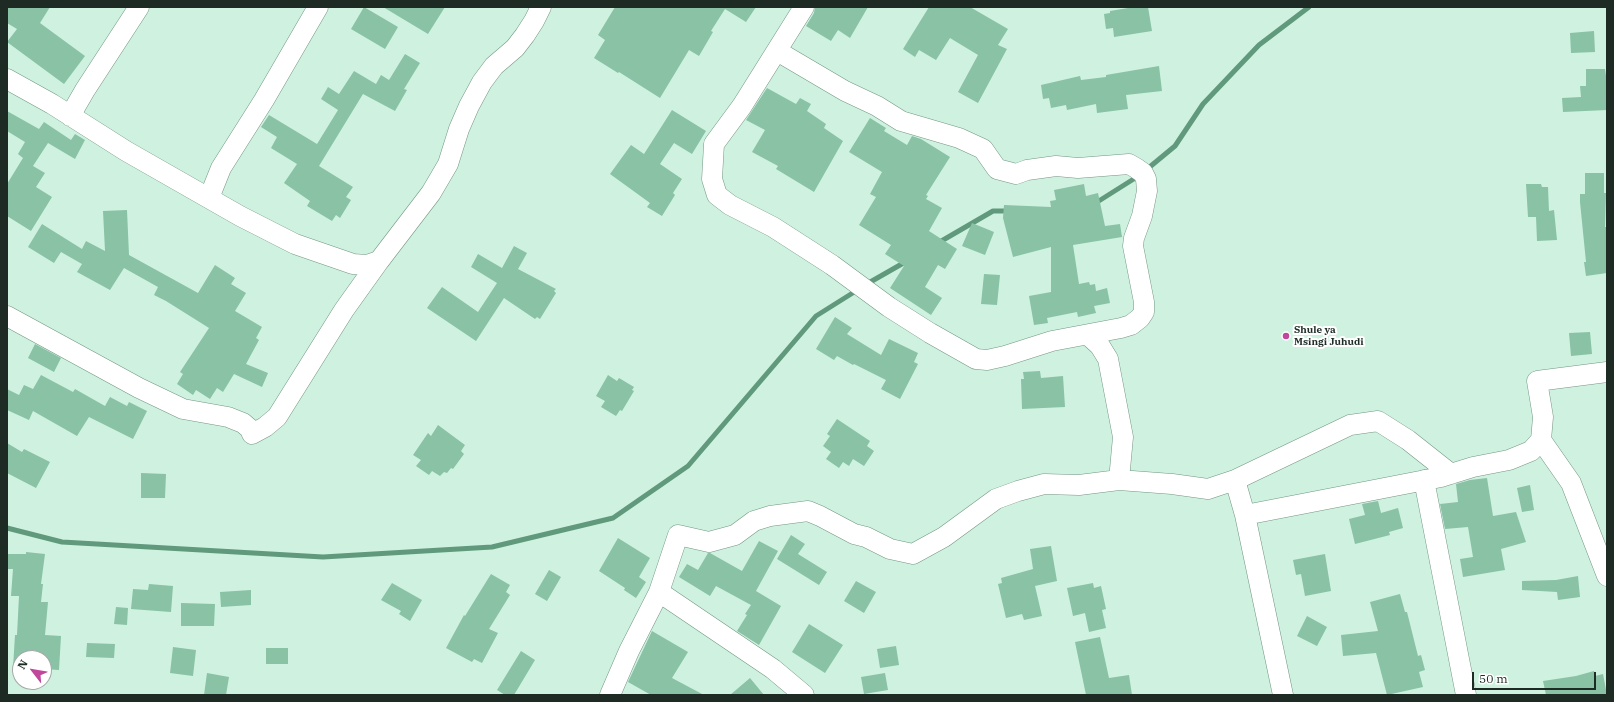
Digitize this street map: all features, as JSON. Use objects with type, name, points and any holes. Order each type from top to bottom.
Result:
[{"type":"street","points":[[70,116],[85,90],[139,7]]},
{"type":"street","points":[[209,198],[221,168],[318,7]]},
{"type":"street","points":[[7,316],[139,388],[177,406],[184,409],[228,416],[243,423],[250,429],[252,434],[265,427],[277,417],[344,310],[414,216],[442,175],[451,157],[459,129],[482,82],[494,66],[515,48],[534,21],[541,7]]},
{"type":"street","points":[[777,51],[845,91],[877,106],[901,121],[959,138],[983,149],[997,169],[1016,174],[1027,170],[1056,166],[1078,168],[1128,164],[1143,173],[1146,178],[1147,191],[1144,209],[1136,231],[1133,246],[1144,302],[1144,312],[1140,318],[1131,325],[1121,328],[1052,341],[1005,356],[986,360],[976,359],[930,333],[890,307],[832,265],[773,227],[730,205],[717,195],[712,179],[714,144],[742,106],[804,7]]},
{"type":"street","points":[[7,79],[52,104],[126,151],[240,216],[295,244],[353,264],[367,265],[379,261]]},
{"type":"street","points":[[1108,359],[1121,328]]},
{"type":"street","points":[[1088,335],[1100,346],[1108,359],[1123,437],[1119,480]]},
{"type":"street","points":[[1607,372],[1537,381],[1543,417],[1541,440],[1571,483],[1607,576]]},
{"type":"street","points":[[610,695],[629,651],[659,592],[678,535],[709,542],[735,535],[754,521],[770,516],[808,512],[820,516],[854,534],[866,537],[890,549],[913,554],[944,538],[996,499],[1018,491],[1044,484],[1079,485],[1119,480],[1172,484],[1208,489],[1235,480],[1350,425],[1378,421],[1408,440],[1451,474]]},
{"type":"street","points":[[1245,515],[1424,480],[1473,467],[1510,460],[1530,451],[1541,440]]},
{"type":"street","points":[[1235,480],[1245,515],[1283,695]]},
{"type":"street","points":[[1424,480],[1466,695]]},
{"type":"street","points":[[659,592],[774,669],[804,695]]},
{"type":"building","points":[[7,7],[50,7],[40,23],[85,56],[64,84],[7,42],[17,29],[7,23]]},
{"type":"building","points":[[364,7],[398,27],[385,49],[351,29]]},
{"type":"building","points":[[383,7],[445,7],[428,34]]},
{"type":"building","points":[[615,7],[756,7],[746,22],[725,9],[711,31],[713,32],[699,56],[689,50],[660,98],[594,58],[605,40],[598,35]]},
{"type":"building","points":[[815,7],[868,7],[850,38],[838,30],[831,41],[806,26],[814,13]]},
{"type":"building","points":[[929,7],[970,7],[1008,29],[998,45],[1007,49],[978,103],[958,92],[978,55],[950,38],[936,60],[919,50],[915,57],[903,49]]},
{"type":"building","points":[[1134,7],[1148,7],[1152,31],[1114,37],[1113,28],[1106,29],[1104,14],[1110,13],[1110,11]]},
{"type":"building","points":[[1594,31],[1595,52],[1571,53],[1570,33]]},
{"type":"building","points":[[405,54],[420,63],[404,89],[407,90],[395,111],[363,94],[319,166],[353,187],[346,197],[351,200],[340,218],[336,215],[332,221],[307,206],[310,201],[284,183],[297,164],[271,148],[277,137],[261,127],[269,115],[317,144],[338,110],[321,99],[328,87],[339,94],[354,71],[376,84],[381,75],[389,80]]},
{"type":"building","points":[[1159,66],[1162,91],[1126,95],[1128,109],[1097,113],[1096,104],[1067,110],[1066,105],[1051,108],[1049,98],[1043,99],[1041,85],[1080,76],[1081,80],[1106,77],[1106,75]]},
{"type":"building","points":[[1586,69],[1605,69],[1607,76],[1607,110],[1563,112],[1562,98],[1581,97],[1580,86],[1586,86]]},
{"type":"building","points":[[767,88],[796,104],[800,98],[811,104],[807,111],[826,124],[824,128],[843,141],[814,192],[776,169],[778,166],[752,152],[765,130],[746,120]]},
{"type":"building","points":[[672,110],[706,131],[692,154],[674,143],[660,164],[682,179],[673,193],[675,195],[662,216],[647,207],[650,203],[610,174],[631,145],[644,154]]},
{"type":"building","points":[[7,111],[39,129],[44,122],[71,140],[75,134],[85,140],[75,159],[48,143],[33,166],[45,173],[36,187],[52,197],[31,231],[7,216],[7,184],[23,158],[18,154],[25,142],[7,131]]},
{"type":"building","points":[[870,118],[886,128],[884,131],[907,145],[912,136],[921,139],[950,157],[926,195],[928,196],[926,199],[942,208],[929,231],[957,249],[945,269],[938,265],[925,287],[942,298],[931,315],[890,288],[904,266],[885,254],[891,245],[859,225],[876,197],[870,194],[882,172],[849,152]]},
{"type":"building","points":[[1585,173],[1604,173],[1604,193],[1606,193],[1605,227],[1607,227],[1607,273],[1586,276],[1580,202],[1580,194],[1585,194]]},
{"type":"building","points":[[1084,184],[1086,196],[1098,193],[1105,226],[1120,224],[1122,237],[1073,245],[1079,284],[1089,282],[1090,285],[1095,284],[1096,291],[1107,288],[1110,303],[1094,306],[1096,313],[1078,317],[1077,312],[1047,318],[1048,323],[1034,325],[1029,296],[1051,292],[1051,247],[1013,257],[1003,218],[1004,205],[1051,207],[1050,201],[1056,200],[1054,190]]},
{"type":"building","points":[[1526,184],[1541,184],[1542,187],[1548,187],[1549,211],[1554,210],[1557,240],[1537,241],[1536,217],[1528,217]]},
{"type":"building","points":[[127,210],[129,255],[198,293],[215,265],[235,278],[231,284],[246,293],[235,311],[262,327],[256,338],[259,340],[246,364],[268,373],[262,387],[234,374],[223,392],[217,388],[210,399],[196,390],[193,395],[177,384],[183,374],[180,372],[209,328],[154,295],[158,287],[124,268],[110,290],[77,272],[82,264],[61,252],[54,263],[28,247],[42,224],[82,249],[86,241],[105,251],[103,211]]},
{"type":"building","points":[[972,223],[994,232],[985,255],[962,246]]},
{"type":"building","points":[[514,246],[527,253],[518,269],[556,289],[554,291],[556,293],[540,319],[537,317],[535,319],[504,298],[476,341],[427,308],[442,287],[478,312],[497,283],[471,267],[478,254],[502,268]]},
{"type":"building","points":[[984,274],[1000,275],[997,305],[981,304]]},
{"type":"building","points":[[835,317],[852,328],[847,334],[881,355],[889,339],[918,353],[914,362],[918,364],[900,399],[881,389],[886,380],[837,356],[834,360],[816,349]]},
{"type":"building","points":[[1590,332],[1592,354],[1571,356],[1569,333]]},
{"type":"building","points":[[35,344],[61,358],[54,372],[28,358]]},
{"type":"building","points":[[1040,371],[1041,378],[1063,376],[1065,407],[1022,409],[1021,379],[1024,379],[1023,372]]},
{"type":"building","points":[[41,375],[73,392],[75,389],[105,406],[110,397],[127,406],[129,402],[147,411],[133,439],[89,417],[77,436],[33,411],[29,420],[7,410],[7,389],[19,395],[24,385],[33,389]]},
{"type":"building","points":[[608,375],[617,381],[619,378],[634,387],[632,390],[634,391],[622,411],[620,410],[616,416],[601,407],[605,401],[596,396]]},
{"type":"building","points":[[837,419],[870,441],[867,446],[874,451],[864,466],[853,459],[849,466],[843,462],[839,468],[826,459],[831,452],[823,446],[830,436],[827,434]]},
{"type":"building","points":[[438,425],[465,445],[461,451],[464,454],[453,469],[451,468],[447,473],[444,472],[440,476],[432,471],[429,475],[416,466],[421,460],[413,455],[428,433],[431,436]]},
{"type":"building","points":[[7,443],[22,452],[24,449],[50,462],[36,488],[7,473]]},
{"type":"building","points":[[141,473],[166,474],[165,498],[141,498]]},
{"type":"building","points":[[1487,478],[1493,516],[1516,512],[1526,542],[1501,549],[1505,570],[1463,577],[1460,559],[1473,557],[1468,527],[1445,529],[1440,504],[1458,502],[1456,484],[1470,480]]},
{"type":"building","points":[[1530,485],[1534,510],[1522,512],[1517,488]]},
{"type":"building","points":[[1378,501],[1381,513],[1398,508],[1403,528],[1389,532],[1390,535],[1355,544],[1349,519],[1365,515],[1362,504]]},
{"type":"building","points":[[791,535],[805,544],[798,554],[827,572],[819,585],[777,559]]},
{"type":"building","points":[[618,538],[650,558],[639,577],[646,582],[636,598],[624,590],[625,588],[599,571]]},
{"type":"building","points":[[759,541],[778,551],[756,591],[781,606],[759,645],[737,631],[747,615],[745,614],[751,605],[716,586],[710,596],[679,577],[687,564],[698,570],[708,553],[742,571]]},
{"type":"building","points":[[1051,546],[1057,581],[1035,586],[1042,616],[1024,620],[1022,614],[1006,618],[998,584],[1002,583],[1001,578],[1033,569],[1030,549]]},
{"type":"building","points":[[26,552],[45,554],[41,584],[43,584],[41,602],[48,602],[45,635],[61,636],[59,670],[52,670],[52,650],[14,650],[15,635],[17,635],[19,596],[11,596],[13,569],[7,569],[7,554],[26,554]]},
{"type":"building","points":[[1325,554],[1331,591],[1305,596],[1301,574],[1296,575],[1293,560]]},
{"type":"building","points":[[549,570],[561,577],[547,601],[535,594]]},
{"type":"building","points":[[491,574],[510,585],[506,592],[510,595],[489,629],[498,633],[482,663],[474,659],[472,662],[446,648],[464,615],[465,616]]},
{"type":"building","points":[[1578,576],[1580,597],[1558,600],[1557,592],[1522,590],[1522,581],[1556,580]]},
{"type":"building","points":[[856,581],[876,592],[864,613],[844,601]]},
{"type":"building","points":[[392,583],[422,600],[410,621],[399,614],[401,611],[381,600]]},
{"type":"building","points":[[1093,583],[1094,588],[1101,586],[1106,609],[1102,610],[1106,628],[1089,632],[1085,613],[1073,616],[1067,588]]},
{"type":"building","points":[[149,584],[173,586],[171,612],[131,609],[133,589],[148,590]]},
{"type":"building","points":[[251,590],[251,605],[221,607],[220,592]]},
{"type":"building","points":[[1400,594],[1405,612],[1407,612],[1418,656],[1421,655],[1425,670],[1419,672],[1423,687],[1387,695],[1376,653],[1343,656],[1341,635],[1378,631],[1370,602]]},
{"type":"building","points":[[181,603],[215,604],[214,626],[181,626]]},
{"type":"building","points":[[116,607],[128,608],[127,625],[114,624]]},
{"type":"building","points":[[1307,616],[1327,627],[1317,646],[1297,636]]},
{"type":"building","points":[[809,624],[843,645],[825,673],[792,652]]},
{"type":"building","points":[[652,631],[688,652],[672,678],[704,695],[651,695],[628,682]]},
{"type":"building","points":[[1100,637],[1109,678],[1129,675],[1132,695],[1086,695],[1075,642]]},
{"type":"building","points":[[87,643],[115,644],[114,658],[86,657]]},
{"type":"building","points":[[896,646],[899,665],[880,668],[877,649]]},
{"type":"building","points":[[173,647],[196,650],[193,676],[170,673]]},
{"type":"building","points":[[266,648],[288,648],[288,664],[266,664]]},
{"type":"building","points":[[521,651],[535,660],[514,695],[505,695],[497,690]]},
{"type":"building","points":[[1594,671],[1595,676],[1603,674],[1607,695],[1546,695],[1543,681],[1576,676]]},
{"type":"building","points":[[207,673],[229,677],[226,695],[204,695]]},
{"type":"building","points":[[885,673],[888,690],[864,694],[861,677]]},
{"type":"building","points":[[750,678],[764,695],[730,695]]},
{"type":"waterway","points":[[1146,170],[1175,146],[1203,104],[1259,45],[1309,7]]},
{"type":"waterway","points":[[1094,204],[1140,175]]},
{"type":"waterway","points":[[938,243],[993,211],[1010,211]]},
{"type":"waterway","points":[[865,285],[907,261]]},
{"type":"waterway","points":[[7,528],[62,542],[323,557],[492,547],[613,518],[688,466],[816,316],[859,289]]},
{"type":"place","name":"Shule ya Msingi Juhudi","points":[[1286,336]]}]
